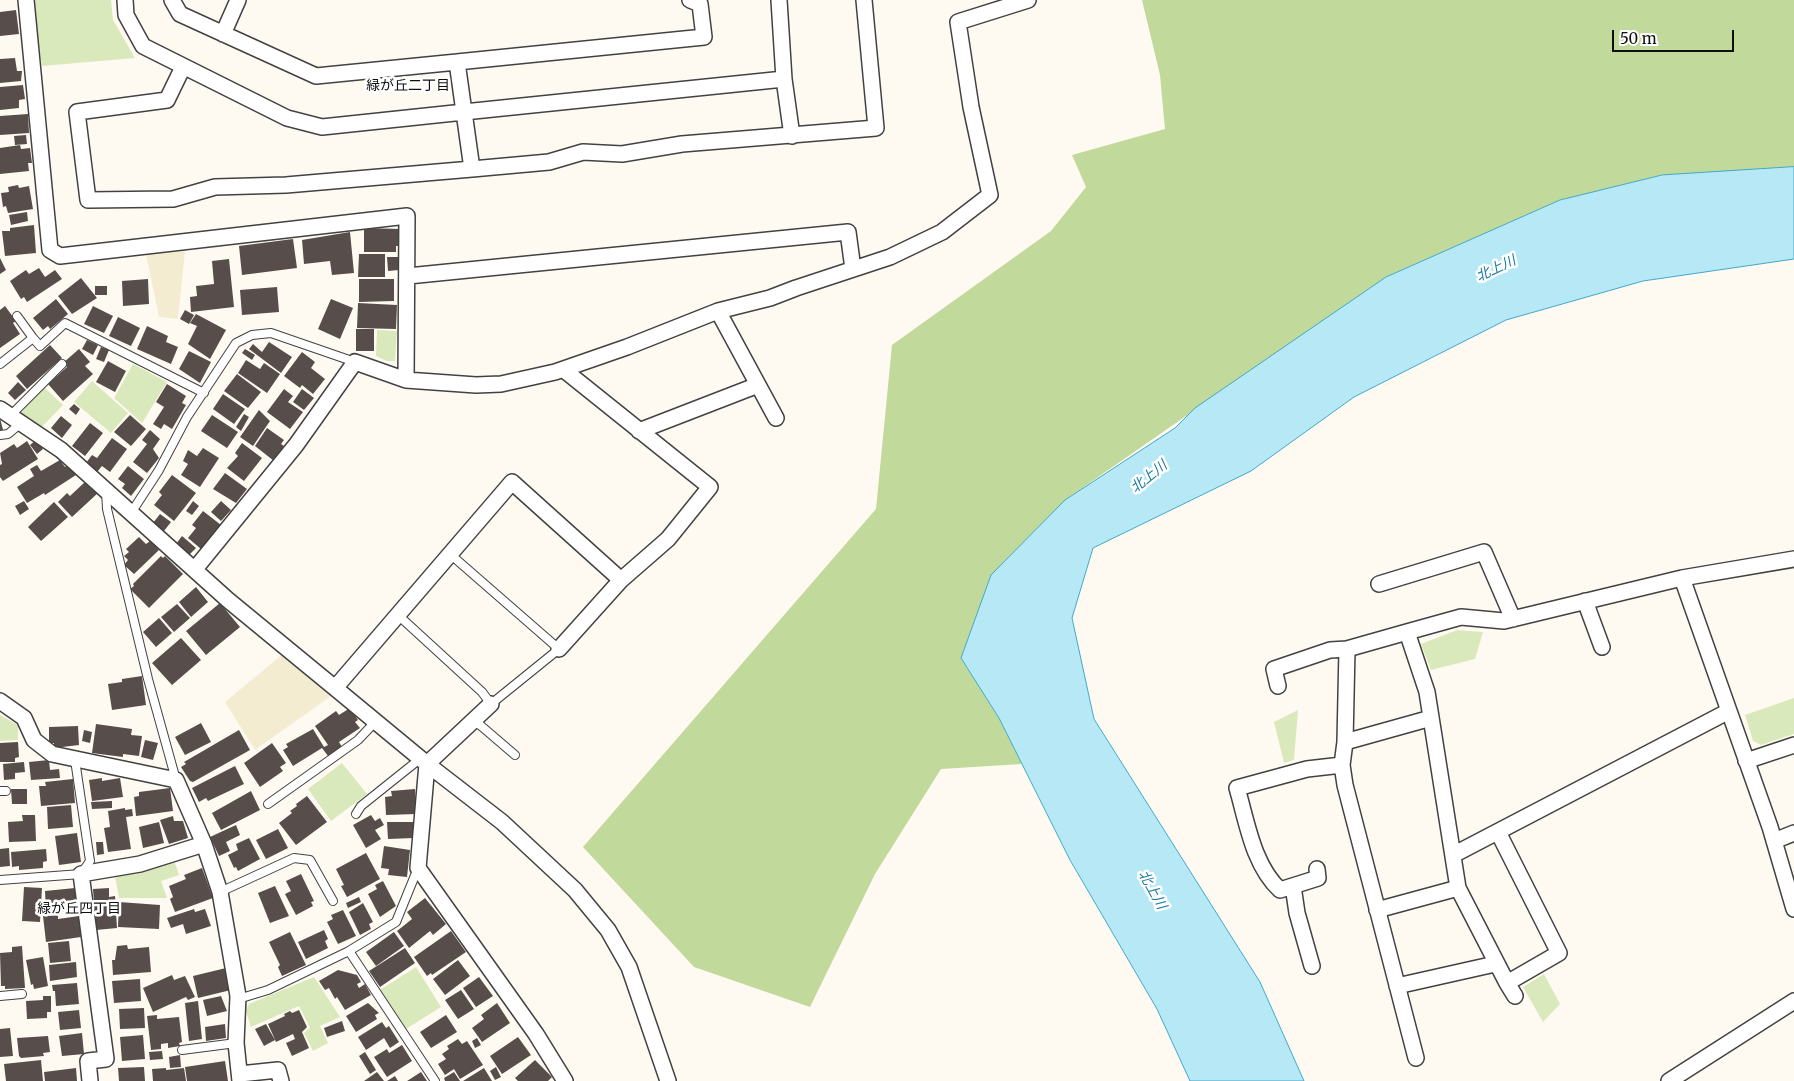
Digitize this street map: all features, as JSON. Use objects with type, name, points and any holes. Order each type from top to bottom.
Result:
[{"type":"street","points":[[26,0],[50,250],[60,256],[407,216],[406,380]]},
{"type":"street","points":[[125,0],[126,15],[143,46],[287,118],[322,127],[784,79]]},
{"type":"street","points":[[172,0],[180,14],[316,76],[704,37],[700,4],[690,0]]},
{"type":"street","points":[[222,34],[238,0]]},
{"type":"street","points":[[779,0],[784,79],[792,136]]},
{"type":"street","points":[[183,67],[167,100],[77,112],[88,200],[173,199],[214,187],[286,185],[472,169],[549,162],[583,152],[622,154],[682,144],[876,128],[864,0]]},
{"type":"street","points":[[195,569],[296,445],[355,362],[406,380],[476,385],[501,384],[564,370],[628,348],[718,311],[770,298],[890,256],[942,232],[990,195],[971,107],[958,22],[1028,0]]},
{"type":"street","points":[[456,62],[472,169]]},
{"type":"street","points":[[408,276],[848,232],[853,269]]},
{"type":"street","points":[[718,311],[776,418]]},
{"type":"street","points":[[559,649],[621,580],[668,539],[710,487],[564,370]]},
{"type":"street","points":[[640,431],[758,385]]},
{"type":"street","points":[[10,416],[62,450],[228,600],[377,720],[424,761],[502,822],[575,890],[608,930],[629,967],[668,1081]]},
{"type":"street","points":[[335,688],[512,482],[621,580]]},
{"type":"street","points":[[1379,584],[1484,552],[1513,619]]},
{"type":"street","points":[[1278,686],[1274,670],[1330,650],[1347,649],[1461,617],[1504,621],[1682,578],[1794,559]]},
{"type":"street","points":[[1682,578],[1774,841],[1794,909]]},
{"type":"street","points":[[1585,601],[1602,647]]},
{"type":"street","points":[[1407,632],[1432,718],[1458,888],[1495,964],[1516,996]]},
{"type":"street","points":[[1347,649],[1345,742],[1342,765],[1345,785],[1416,1058]]},
{"type":"street","points":[[0,701],[24,718],[34,740],[52,754],[176,780],[204,844],[220,892],[238,999],[236,1044],[240,1078],[278,1070],[280,1081]]},
{"type":"street","points":[[491,704],[473,722],[424,761],[418,868],[536,1034],[565,1081]]},
{"type":"street","points":[[1453,855],[1729,711]]},
{"type":"street","points":[[1345,742],[1432,718]]},
{"type":"street","points":[[1746,761],[1794,745]]},
{"type":"street","points":[[1317,869],[1318,878],[1280,890],[1270,881],[1254,845],[1237,788],[1307,769],[1342,765]]},
{"type":"street","points":[[1498,832],[1559,953],[1507,983]]},
{"type":"street","points":[[1774,841],[1794,833]]},
{"type":"street","points":[[90,1081],[88,1061],[106,1060],[81,874],[140,864],[204,844]]},
{"type":"street","points":[[1293,886],[1297,914],[1312,966]]},
{"type":"street","points":[[1377,910],[1458,888]]},
{"type":"street","points":[[1397,986],[1495,964]]},
{"type":"street","points":[[1669,1081],[1794,1001]]},
{"type":"lane","points":[[16,316],[40,346],[65,323],[204,393]]},
{"type":"lane","points":[[131,513],[236,343],[252,335],[271,333],[355,362]]},
{"type":"lane","points":[[0,364],[33,338]]},
{"type":"lane","points":[[0,435],[8,434],[10,416],[62,364]]},
{"type":"lane","points":[[106,489],[107,509],[138,631],[148,679],[176,780]]},
{"type":"lane","points":[[398,615],[482,692],[491,704],[559,649],[450,554]]},
{"type":"lane","points":[[268,804],[358,740],[377,720]]},
{"type":"lane","points":[[473,722],[480,725],[515,755]]},
{"type":"lane","points":[[0,880],[81,874],[90,861],[75,760]]},
{"type":"lane","points":[[356,814],[361,806],[424,761]]},
{"type":"lane","points":[[220,892],[294,858],[310,860],[332,901]]},
{"type":"lane","points":[[238,999],[268,990],[349,952],[396,922],[418,868]]},
{"type":"lane","points":[[349,952],[434,1081]]},
{"type":"lane","points":[[0,996],[22,994]]},
{"type":"lane","points":[[182,1050],[236,1044]]},
{"type":"shaded area","points":[[185,251],[178,319],[159,317],[146,254]]},
{"type":"shaded area","points":[[284,653],[334,694],[255,750],[225,702]]},
{"type":"green space","points":[[33,0],[111,0],[113,20],[135,58],[42,66]]},
{"type":"green space","points":[[1142,0],[1794,0],[1794,167],[1662,175],[1560,200],[1386,277],[1065,500],[991,575],[961,658],[999,718],[1022,764],[941,769],[875,874],[810,1007],[694,967],[583,847],[876,509],[892,345],[1051,231],[1086,187],[1072,155],[1165,129],[1160,75]]},
{"type":"green space","points":[[377,330],[397,331],[395,361],[387,361],[376,356]]},
{"type":"green space","points":[[133,364],[167,382],[142,423],[114,398]]},
{"type":"green space","points":[[92,381],[128,413],[111,433],[74,402]]},
{"type":"green space","points":[[44,387],[63,405],[38,431],[20,414]]},
{"type":"green space","points":[[1457,630],[1483,632],[1475,659],[1431,670],[1421,644]]},
{"type":"green space","points":[[1794,698],[1794,734],[1761,745],[1753,741],[1745,715]]},
{"type":"green space","points":[[1298,710],[1294,760],[1284,763],[1274,722]]},
{"type":"green space","points":[[0,715],[18,725],[18,740],[0,741]]},
{"type":"green space","points":[[342,763],[367,794],[331,821],[308,789]]},
{"type":"green space","points":[[175,863],[179,875],[161,881],[167,898],[119,898],[115,876]]},
{"type":"green space","points":[[416,967],[441,1007],[406,1029],[380,990]]},
{"type":"green space","points":[[1544,974],[1560,1004],[1543,1022],[1523,987]]},
{"type":"green space","points":[[314,977],[340,1017],[320,1026],[328,1043],[313,1051],[304,1033],[310,1028],[299,1006],[251,1027],[246,1011],[249,1004]]},
{"type":"water","name":"北上川","points":[[1794,167],[1794,259],[1643,281],[1506,320],[1354,397],[1251,471],[1093,548],[1072,618],[1094,719],[1260,982],[1304,1081],[1190,1081],[1157,1009],[1070,860],[999,718],[961,658],[991,575],[1065,500],[1175,428],[1195,408],[1386,277],[1560,200],[1662,175]]},
{"type":"building","points":[[16,10],[19,34],[0,36],[0,12]]},
{"type":"building","points":[[15,58],[17,71],[22,71],[21,81],[0,83],[0,59]]},
{"type":"building","points":[[23,85],[25,99],[19,100],[19,108],[0,110],[0,87]]},
{"type":"building","points":[[28,114],[29,133],[0,135],[0,116]]},
{"type":"building","points":[[26,135],[27,144],[15,145],[14,136]]},
{"type":"building","points":[[20,145],[21,149],[30,148],[32,163],[28,163],[29,171],[0,174],[0,148]]},
{"type":"building","points":[[18,185],[19,188],[29,186],[33,209],[8,213],[6,206],[3,207],[1,193],[9,192],[8,187]]},
{"type":"building","points":[[27,212],[28,221],[11,225],[9,215]]},
{"type":"building","points":[[34,225],[36,253],[5,256],[2,231]]},
{"type":"building","points":[[364,228],[401,229],[401,246],[396,246],[396,252],[364,252]]},
{"type":"building","points":[[350,232],[354,273],[332,275],[330,261],[304,264],[302,240]]},
{"type":"building","points":[[293,239],[297,268],[242,275],[239,246]]},
{"type":"building","points":[[359,254],[385,254],[385,277],[358,277]]},
{"type":"building","points":[[387,257],[399,257],[399,270],[388,271]]},
{"type":"building","points":[[0,258],[6,270],[0,274]]},
{"type":"building","points":[[229,259],[234,307],[191,312],[190,297],[197,296],[196,286],[214,284],[212,261]]},
{"type":"building","points":[[39,268],[45,277],[55,270],[62,279],[27,302],[24,297],[21,299],[10,281],[26,270],[29,274]]},
{"type":"building","points":[[81,278],[97,298],[72,314],[58,296]]},
{"type":"building","points":[[148,279],[149,304],[123,306],[122,281]]},
{"type":"building","points":[[359,279],[394,279],[394,301],[359,302]]},
{"type":"building","points":[[95,286],[107,286],[107,295],[95,295]]},
{"type":"building","points":[[277,287],[279,312],[242,315],[240,290]]},
{"type":"building","points":[[56,299],[68,314],[50,329],[48,326],[43,330],[33,318]]},
{"type":"building","points":[[331,299],[353,308],[340,339],[318,329]]},
{"type":"building","points":[[358,303],[397,305],[396,329],[357,328]]},
{"type":"building","points":[[5,306],[16,321],[13,323],[20,334],[0,348],[0,310]]},
{"type":"building","points":[[93,306],[113,316],[104,333],[84,324]]},
{"type":"building","points":[[185,310],[194,315],[189,324],[180,319]]},
{"type":"building","points":[[196,314],[226,330],[210,359],[188,344],[197,326],[190,323]]},
{"type":"building","points":[[118,317],[140,328],[131,346],[109,336]]},
{"type":"building","points":[[147,326],[168,336],[166,342],[178,347],[171,364],[137,349]]},
{"type":"building","points":[[356,329],[374,329],[374,351],[356,351]]},
{"type":"building","points":[[87,340],[98,345],[93,355],[82,349]]},
{"type":"building","points":[[269,342],[292,357],[281,373],[249,349],[253,344],[262,352]]},
{"type":"building","points":[[50,345],[62,358],[27,389],[16,376]]},
{"type":"building","points":[[101,347],[109,350],[104,362],[96,359]]},
{"type":"building","points":[[79,349],[90,362],[85,366],[93,374],[63,401],[48,384],[67,367],[63,363]]},
{"type":"building","points":[[245,349],[255,355],[252,360],[242,353]]},
{"type":"building","points":[[189,351],[211,362],[200,383],[179,369]]},
{"type":"building","points":[[302,352],[315,362],[311,368],[325,379],[313,394],[302,385],[300,388],[284,376]]},
{"type":"building","points":[[246,360],[260,369],[264,363],[280,374],[267,393],[238,373]]},
{"type":"building","points":[[108,361],[126,371],[115,392],[96,382]]},
{"type":"building","points":[[237,374],[261,392],[248,408],[224,391]]},
{"type":"building","points":[[18,382],[26,390],[15,400],[8,393]]},
{"type":"building","points":[[167,384],[186,396],[182,403],[186,405],[172,429],[164,424],[161,429],[153,424],[164,407],[156,402]]},
{"type":"building","points":[[284,389],[293,396],[288,402],[303,412],[290,429],[267,412]]},
{"type":"building","points":[[302,389],[314,398],[304,410],[293,402]]},
{"type":"building","points":[[223,394],[245,409],[234,424],[213,409]]},
{"type":"building","points":[[74,404],[80,409],[76,415],[69,409]]},
{"type":"building","points":[[259,410],[270,421],[253,446],[240,437]]},
{"type":"building","points":[[244,414],[249,417],[241,431],[236,427]]},
{"type":"building","points":[[130,415],[146,429],[131,446],[114,432]]},
{"type":"building","points":[[212,415],[238,432],[227,448],[201,431]]},
{"type":"building","points":[[61,416],[72,425],[62,438],[51,428]]},
{"type":"building","points":[[0,418],[3,430],[0,431]]},
{"type":"building","points":[[90,423],[103,433],[85,456],[72,446]]},
{"type":"building","points":[[267,428],[284,440],[281,444],[284,446],[274,461],[255,446]]},
{"type":"building","points":[[150,430],[160,439],[153,449],[159,458],[147,473],[133,462],[147,444],[142,440]]},
{"type":"building","points":[[112,438],[127,449],[110,472],[102,466],[97,472],[86,463],[92,455],[97,458]]},
{"type":"building","points":[[36,440],[43,449],[37,454],[30,445]]},
{"type":"building","points":[[27,441],[38,459],[3,481],[0,477],[0,465],[2,464],[0,453],[14,444],[17,448]]},
{"type":"building","points":[[242,443],[262,458],[244,481],[227,468],[238,456],[235,453]]},
{"type":"building","points":[[203,448],[219,458],[200,487],[181,475],[188,464],[183,461],[188,450],[197,456]]},
{"type":"building","points":[[60,460],[65,467],[69,464],[76,475],[45,495],[44,493],[27,503],[17,487],[34,476],[30,469],[37,465],[41,471]]},
{"type":"building","points":[[128,466],[144,479],[131,496],[122,488],[125,484],[118,479]]},
{"type":"building","points":[[225,473],[247,489],[236,503],[213,489]]},
{"type":"building","points":[[172,475],[196,493],[174,521],[154,505],[162,495],[159,492]]},
{"type":"building","points":[[87,480],[99,492],[72,517],[58,502],[67,493],[70,496]]},
{"type":"building","points":[[24,501],[29,509],[20,515],[15,506]]},
{"type":"building","points":[[193,501],[199,506],[192,515],[186,511]]},
{"type":"building","points":[[221,501],[231,510],[221,521],[211,512]]},
{"type":"building","points":[[54,502],[68,517],[41,541],[28,527]]},
{"type":"building","points":[[203,511],[221,525],[201,549],[188,538],[196,528],[192,525]]},
{"type":"building","points":[[160,514],[171,522],[164,531],[153,523]]},
{"type":"building","points":[[182,536],[196,548],[189,555],[176,544]]},
{"type":"building","points":[[139,537],[146,544],[150,541],[159,550],[134,574],[124,565],[128,560],[124,556],[129,552],[126,549]]},
{"type":"building","points":[[161,556],[163,558],[165,556],[183,574],[149,608],[130,589]]},
{"type":"building","points":[[196,587],[208,602],[191,617],[179,602]]},
{"type":"building","points":[[220,603],[240,627],[206,655],[186,631]]},
{"type":"building","points":[[177,604],[190,618],[174,632],[161,617]]},
{"type":"building","points":[[159,618],[172,633],[156,647],[143,632]]},
{"type":"building","points":[[181,638],[201,660],[172,685],[152,663]]},
{"type":"building","points":[[142,676],[146,705],[112,710],[108,684],[122,682],[122,679]]},
{"type":"building","points":[[350,708],[358,720],[355,722],[360,728],[339,742],[342,747],[328,756],[322,748],[293,766],[283,750],[288,747],[286,744],[313,729],[324,747],[328,745],[315,726],[336,711],[339,715]]},
{"type":"building","points":[[201,723],[211,742],[185,755],[175,737]]},
{"type":"building","points":[[96,724],[132,729],[131,735],[142,736],[139,756],[123,754],[123,757],[92,753]]},
{"type":"building","points":[[78,726],[79,745],[54,748],[54,743],[49,743],[49,727]]},
{"type":"building","points":[[84,730],[92,732],[90,743],[82,741]]},
{"type":"building","points":[[239,730],[250,750],[193,782],[190,781],[181,767],[186,764],[184,762]]},
{"type":"building","points":[[145,740],[158,743],[153,760],[141,757]]},
{"type":"building","points":[[18,742],[19,757],[15,758],[15,762],[0,762],[0,743]]},
{"type":"building","points":[[272,743],[286,763],[280,767],[283,771],[260,787],[244,763]]},
{"type":"building","points":[[49,760],[50,770],[59,769],[60,778],[31,780],[29,762]]},
{"type":"building","points":[[24,762],[25,772],[15,773],[15,779],[4,780],[3,764]]},
{"type":"building","points":[[235,766],[244,784],[208,801],[206,798],[199,802],[192,788]]},
{"type":"building","points":[[102,778],[102,781],[120,778],[123,797],[92,801],[89,780]]},
{"type":"building","points":[[73,779],[75,803],[41,806],[39,786],[46,786],[45,782]]},
{"type":"building","points":[[170,788],[173,811],[136,816],[134,797],[139,796],[139,792]]},
{"type":"building","points":[[11,789],[27,789],[27,804],[12,804]]},
{"type":"building","points":[[415,789],[416,814],[386,815],[385,797],[392,796],[391,791]]},
{"type":"building","points":[[251,791],[260,810],[221,830],[212,813]]},
{"type":"building","points":[[307,796],[327,822],[296,845],[279,823],[292,813],[290,811],[297,806],[296,804]]},
{"type":"building","points":[[112,801],[112,808],[92,809],[91,802]]},
{"type":"building","points":[[71,805],[73,827],[48,829],[47,807]]},
{"type":"building","points":[[125,808],[125,810],[132,809],[133,816],[126,817],[131,849],[108,852],[104,828],[110,827],[108,811]]},
{"type":"building","points":[[22,815],[35,815],[36,841],[9,842],[8,822],[23,821]]},
{"type":"building","points":[[371,815],[375,821],[380,818],[384,825],[375,830],[381,839],[366,848],[353,825]]},
{"type":"building","points":[[173,816],[174,821],[183,821],[188,838],[169,844],[160,820]]},
{"type":"building","points":[[159,822],[164,843],[143,848],[139,827]]},
{"type":"building","points":[[387,822],[414,822],[414,838],[388,839]]},
{"type":"building","points":[[236,825],[240,835],[226,842],[230,851],[219,856],[210,837]]},
{"type":"building","points":[[278,829],[288,848],[266,859],[256,840]]},
{"type":"building","points":[[77,833],[81,862],[59,865],[55,836]]},
{"type":"building","points":[[249,838],[260,859],[238,871],[236,867],[234,868],[228,855],[238,850],[236,844]]},
{"type":"building","points":[[96,842],[103,842],[104,854],[97,855]]},
{"type":"building","points":[[384,846],[410,850],[407,877],[388,875],[389,869],[381,868]]},
{"type":"building","points":[[9,848],[10,866],[0,867],[0,849]]},
{"type":"building","points":[[46,849],[47,861],[43,862],[43,868],[19,870],[19,866],[12,867],[11,852]]},
{"type":"building","points":[[366,853],[380,879],[347,897],[341,886],[344,885],[336,869]]},
{"type":"building","points":[[202,868],[213,898],[175,912],[170,899],[173,897],[169,886],[186,879],[184,875]]},
{"type":"building","points":[[301,874],[314,901],[311,902],[313,906],[296,915],[285,894],[291,891],[286,881]]},
{"type":"building","points":[[383,881],[396,906],[380,917],[368,894],[377,889],[375,885]]},
{"type":"building","points":[[275,886],[289,916],[270,923],[258,893]]},
{"type":"building","points":[[24,887],[42,888],[40,922],[22,921]]},
{"type":"building","points":[[75,888],[77,912],[46,912],[45,891]]},
{"type":"building","points":[[109,888],[109,897],[115,896],[117,928],[96,930],[93,889]]},
{"type":"building","points":[[359,897],[361,902],[348,908],[346,903]]},
{"type":"building","points":[[425,898],[446,924],[433,935],[430,931],[409,948],[397,931],[412,919],[407,912]]},
{"type":"building","points":[[119,902],[160,905],[159,929],[118,927]]},
{"type":"building","points":[[363,903],[373,922],[369,924],[371,929],[360,935],[349,912]]},
{"type":"building","points":[[194,909],[195,912],[205,909],[211,926],[186,934],[183,924],[171,928],[167,918]]},
{"type":"building","points":[[343,910],[356,936],[338,944],[327,922],[333,919],[331,915]]},
{"type":"building","points":[[58,915],[58,919],[79,916],[81,937],[46,942],[43,916]]},
{"type":"building","points":[[324,930],[328,939],[325,941],[328,948],[306,959],[298,942]]},
{"type":"building","points":[[451,931],[466,952],[432,975],[431,973],[427,976],[414,957]]},
{"type":"building","points":[[290,932],[306,965],[282,976],[278,967],[280,965],[269,942]]},
{"type":"building","points":[[394,932],[404,946],[376,966],[366,952]]},
{"type":"building","points":[[69,941],[71,961],[50,963],[48,943]]},
{"type":"building","points":[[127,945],[128,949],[149,947],[151,972],[113,975],[112,960],[115,960],[117,946]]},
{"type":"building","points":[[22,946],[25,988],[5,989],[5,986],[1,986],[0,953],[12,952],[12,947]]},
{"type":"building","points":[[405,948],[415,963],[380,987],[369,971]]},
{"type":"building","points":[[43,957],[48,986],[34,989],[33,984],[31,985],[26,960]]},
{"type":"building","points":[[458,960],[470,976],[445,995],[433,979]]},
{"type":"building","points":[[76,962],[77,977],[50,981],[49,965]]},
{"type":"building","points":[[226,968],[231,990],[198,998],[193,976]]},
{"type":"building","points":[[338,970],[357,975],[361,982],[357,984],[359,988],[365,984],[371,995],[345,1010],[337,997],[335,999],[329,988],[325,990],[319,981]]},
{"type":"building","points":[[172,975],[174,980],[185,976],[195,997],[188,1000],[186,997],[153,1012],[143,988]]},
{"type":"building","points":[[479,977],[493,996],[476,1007],[463,988]]},
{"type":"building","points":[[140,979],[141,1001],[114,1003],[112,981]]},
{"type":"building","points":[[77,983],[79,1004],[56,1006],[55,991],[53,991],[52,985]]},
{"type":"building","points":[[461,990],[474,1009],[458,1019],[445,1000]]},
{"type":"building","points":[[43,996],[51,996],[51,1012],[47,1012],[47,1018],[27,1019],[26,1001],[43,1000]]},
{"type":"building","points":[[221,996],[227,1011],[207,1016],[203,1000]]},
{"type":"building","points":[[198,1001],[202,1039],[189,1041],[185,1003]]},
{"type":"building","points":[[368,1003],[379,1013],[375,1015],[377,1019],[356,1032],[346,1016]]},
{"type":"building","points":[[497,1003],[510,1023],[482,1042],[472,1028],[484,1019],[481,1015]]},
{"type":"building","points":[[144,1008],[145,1028],[120,1029],[119,1009]]},
{"type":"building","points":[[79,1010],[81,1028],[60,1030],[58,1012]]},
{"type":"building","points":[[299,1010],[307,1027],[302,1032],[309,1048],[292,1056],[286,1043],[295,1039],[293,1034],[276,1042],[268,1024],[285,1016],[284,1014],[290,1011],[292,1013]]},
{"type":"building","points":[[157,1015],[157,1019],[179,1017],[182,1042],[179,1043],[180,1046],[168,1048],[168,1043],[161,1044],[161,1049],[151,1050],[147,1016]]},
{"type":"building","points":[[446,1015],[457,1032],[431,1048],[420,1032]]},
{"type":"building","points":[[342,1021],[345,1031],[327,1037],[324,1028]]},
{"type":"building","points":[[382,1022],[386,1028],[389,1026],[399,1042],[390,1048],[384,1038],[366,1050],[358,1037]]},
{"type":"building","points":[[225,1024],[226,1038],[206,1041],[205,1027]]},
{"type":"building","points":[[266,1024],[275,1040],[264,1046],[255,1029]]},
{"type":"building","points":[[10,1028],[13,1056],[0,1057],[0,1029]]},
{"type":"building","points":[[82,1033],[84,1054],[62,1056],[59,1036]]},
{"type":"building","points":[[143,1035],[145,1059],[122,1061],[120,1037]]},
{"type":"building","points":[[48,1036],[50,1052],[43,1053],[44,1056],[21,1058],[19,1056],[17,1038]]},
{"type":"building","points":[[518,1037],[531,1055],[502,1074],[490,1056]]},
{"type":"building","points":[[477,1038],[481,1045],[475,1048],[472,1041]]},
{"type":"building","points":[[458,1039],[462,1044],[467,1041],[483,1065],[460,1079],[454,1069],[445,1075],[438,1064],[446,1059],[442,1054],[449,1049],[447,1046]]},
{"type":"building","points":[[402,1045],[412,1061],[387,1077],[374,1057],[387,1049],[389,1053]]},
{"type":"building","points":[[162,1051],[163,1059],[150,1060],[149,1052]]},
{"type":"building","points":[[365,1052],[376,1070],[370,1074],[359,1056]]},
{"type":"building","points":[[180,1055],[181,1067],[170,1068],[169,1057]]},
{"type":"building","points":[[41,1060],[43,1081],[6,1081],[4,1064]]},
{"type":"building","points":[[535,1060],[552,1077],[548,1081],[518,1081],[515,1078]]},
{"type":"building","points":[[225,1061],[228,1081],[187,1081],[185,1067]]},
{"type":"building","points":[[144,1067],[145,1081],[119,1081],[118,1068]]},
{"type":"building","points":[[496,1067],[501,1077],[495,1080],[490,1071]]},
{"type":"building","points":[[76,1068],[77,1081],[45,1081],[44,1072]]},
{"type":"building","points":[[166,1068],[166,1070],[184,1068],[186,1081],[153,1081],[152,1069]]},
{"type":"building","points":[[484,1068],[492,1081],[463,1081]]},
{"type":"building","points":[[377,1072],[384,1081],[364,1081]]},
{"type":"building","points":[[421,1072],[427,1081],[407,1081]]},
{"type":"building","points":[[454,1072],[460,1081],[445,1081],[444,1078]]},
{"type":"building","points":[[395,1076],[398,1081],[387,1081]]},
{"type":"district","name":"緑が丘二丁目","points":[[408,86]]},
{"type":"district","name":"緑が丘四丁目","points":[[79,909]]}]
